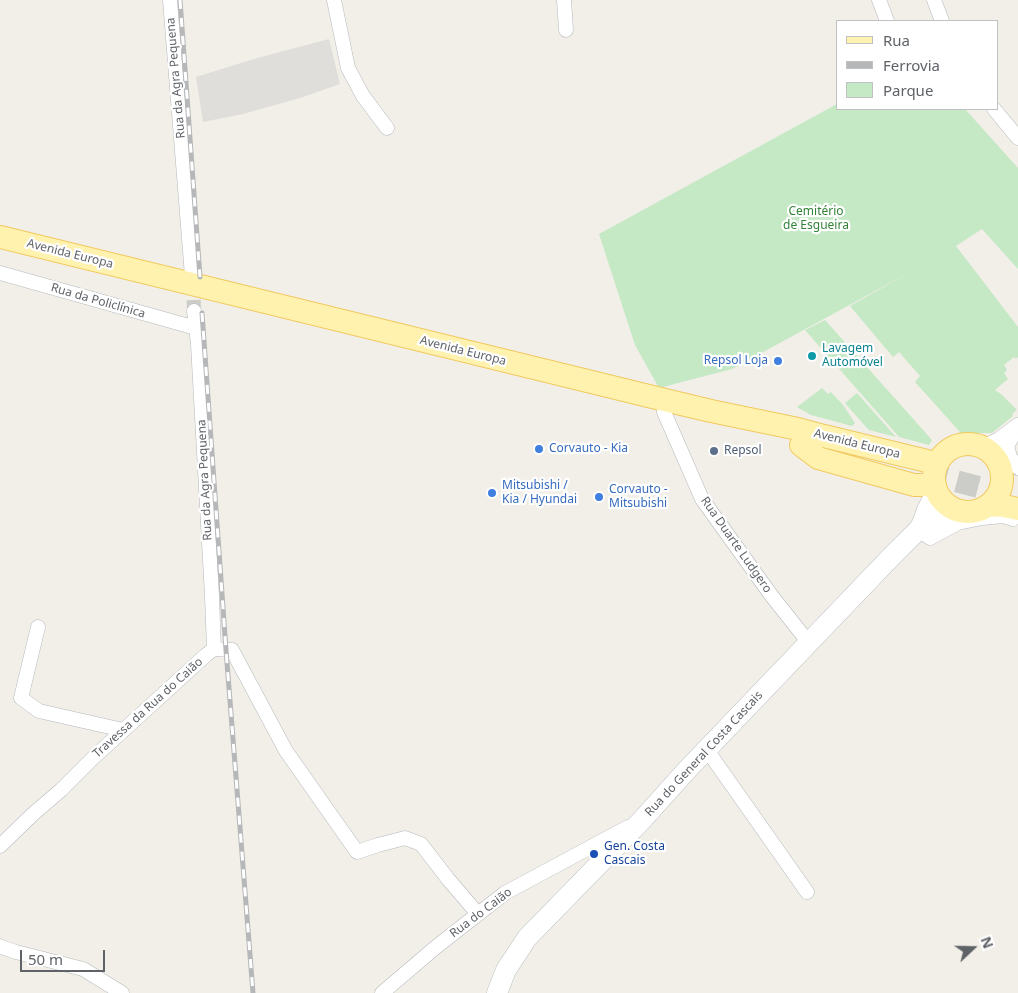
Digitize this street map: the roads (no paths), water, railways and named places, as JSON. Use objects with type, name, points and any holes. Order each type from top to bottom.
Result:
[{"type":"main road","name":"Avenida Europa","points":[[0,237],[720,413],[800,437]]},
{"type":"main road","name":"Avenida Europa","points":[[0,252],[747,431],[833,439],[928,490]]},
{"type":"main road","points":[[964,443],[974,444],[1009,475],[1002,478],[996,498],[977,511],[965,512],[954,509],[928,490],[954,446],[964,443]]},
{"type":"main road","points":[[988,505],[1004,506],[1009,475]]},
{"type":"main road","name":"Rua do General Costa Cascais","points":[[497,993],[506,970],[527,938],[642,820],[890,558],[928,490],[942,513],[954,509]]},
{"type":"street","name":"Rua da Agra Pequena","points":[[170,0],[192,276]]},
{"type":"street","points":[[334,0],[348,68],[363,96],[387,128]]},
{"type":"street","points":[[564,0],[566,30]]},
{"type":"street","points":[[879,0],[887,20]]},
{"type":"street","points":[[934,0],[942,20]]},
{"type":"street","points":[[995,110],[1018,138]]},
{"type":"street","name":"Rua da Policlínica","points":[[0,273],[196,328]]},
{"type":"street","name":"Rua da Agra Pequena","points":[[194,311],[212,586],[214,649]]},
{"type":"street","name":"Rua Duarte Ludgero","points":[[664,412],[702,499],[770,595],[809,643]]},
{"type":"street","points":[[1009,475],[999,439],[1018,426]]},
{"type":"street","points":[[1009,475],[1018,426]]},
{"type":"street","points":[[928,490],[930,538],[958,523],[982,518],[1003,516],[1018,520]]},
{"type":"street","points":[[38,627],[21,698],[39,711],[123,730]]},
{"type":"street","name":"Travessa da Rua do Caião","points":[[0,846],[206,655],[214,649],[232,650],[286,751],[357,852],[405,838],[421,844],[478,914]]},
{"type":"street","points":[[707,750],[807,892]]},
{"type":"street","name":"Rua do Caião","points":[[382,993],[436,947],[505,893],[642,820]]},
{"type":"street","points":[[0,946],[16,952],[83,969],[122,993]]},
{"type":"tunnel","points":[[193,279],[194,311]]},
{"type":"tunnel","points":[[925,473],[1009,495]]},
{"type":"railway","points":[[180,0],[200,277]]},
{"type":"railway","points":[[202,313],[253,993]]},
{"type":"place","name":"Lavagem Automóvel","points":[[812,356]]},
{"type":"place","name":"Repsol Loja","points":[[778,361]]},
{"type":"place","name":"Corvauto - Kia","points":[[539,449]]},
{"type":"place","name":"Repsol","points":[[714,451]]},
{"type":"place","name":"Mitsubishi / Kia / Hyundai","points":[[492,493]]},
{"type":"place","name":"Corvauto - Mitsubishi","points":[[599,497]]},
{"type":"place","name":"Gen. Costa Cascais","points":[[594,854]]},
{"type":"park label","name":"Cemitério de Esgueira","points":[[816,219]]}]
